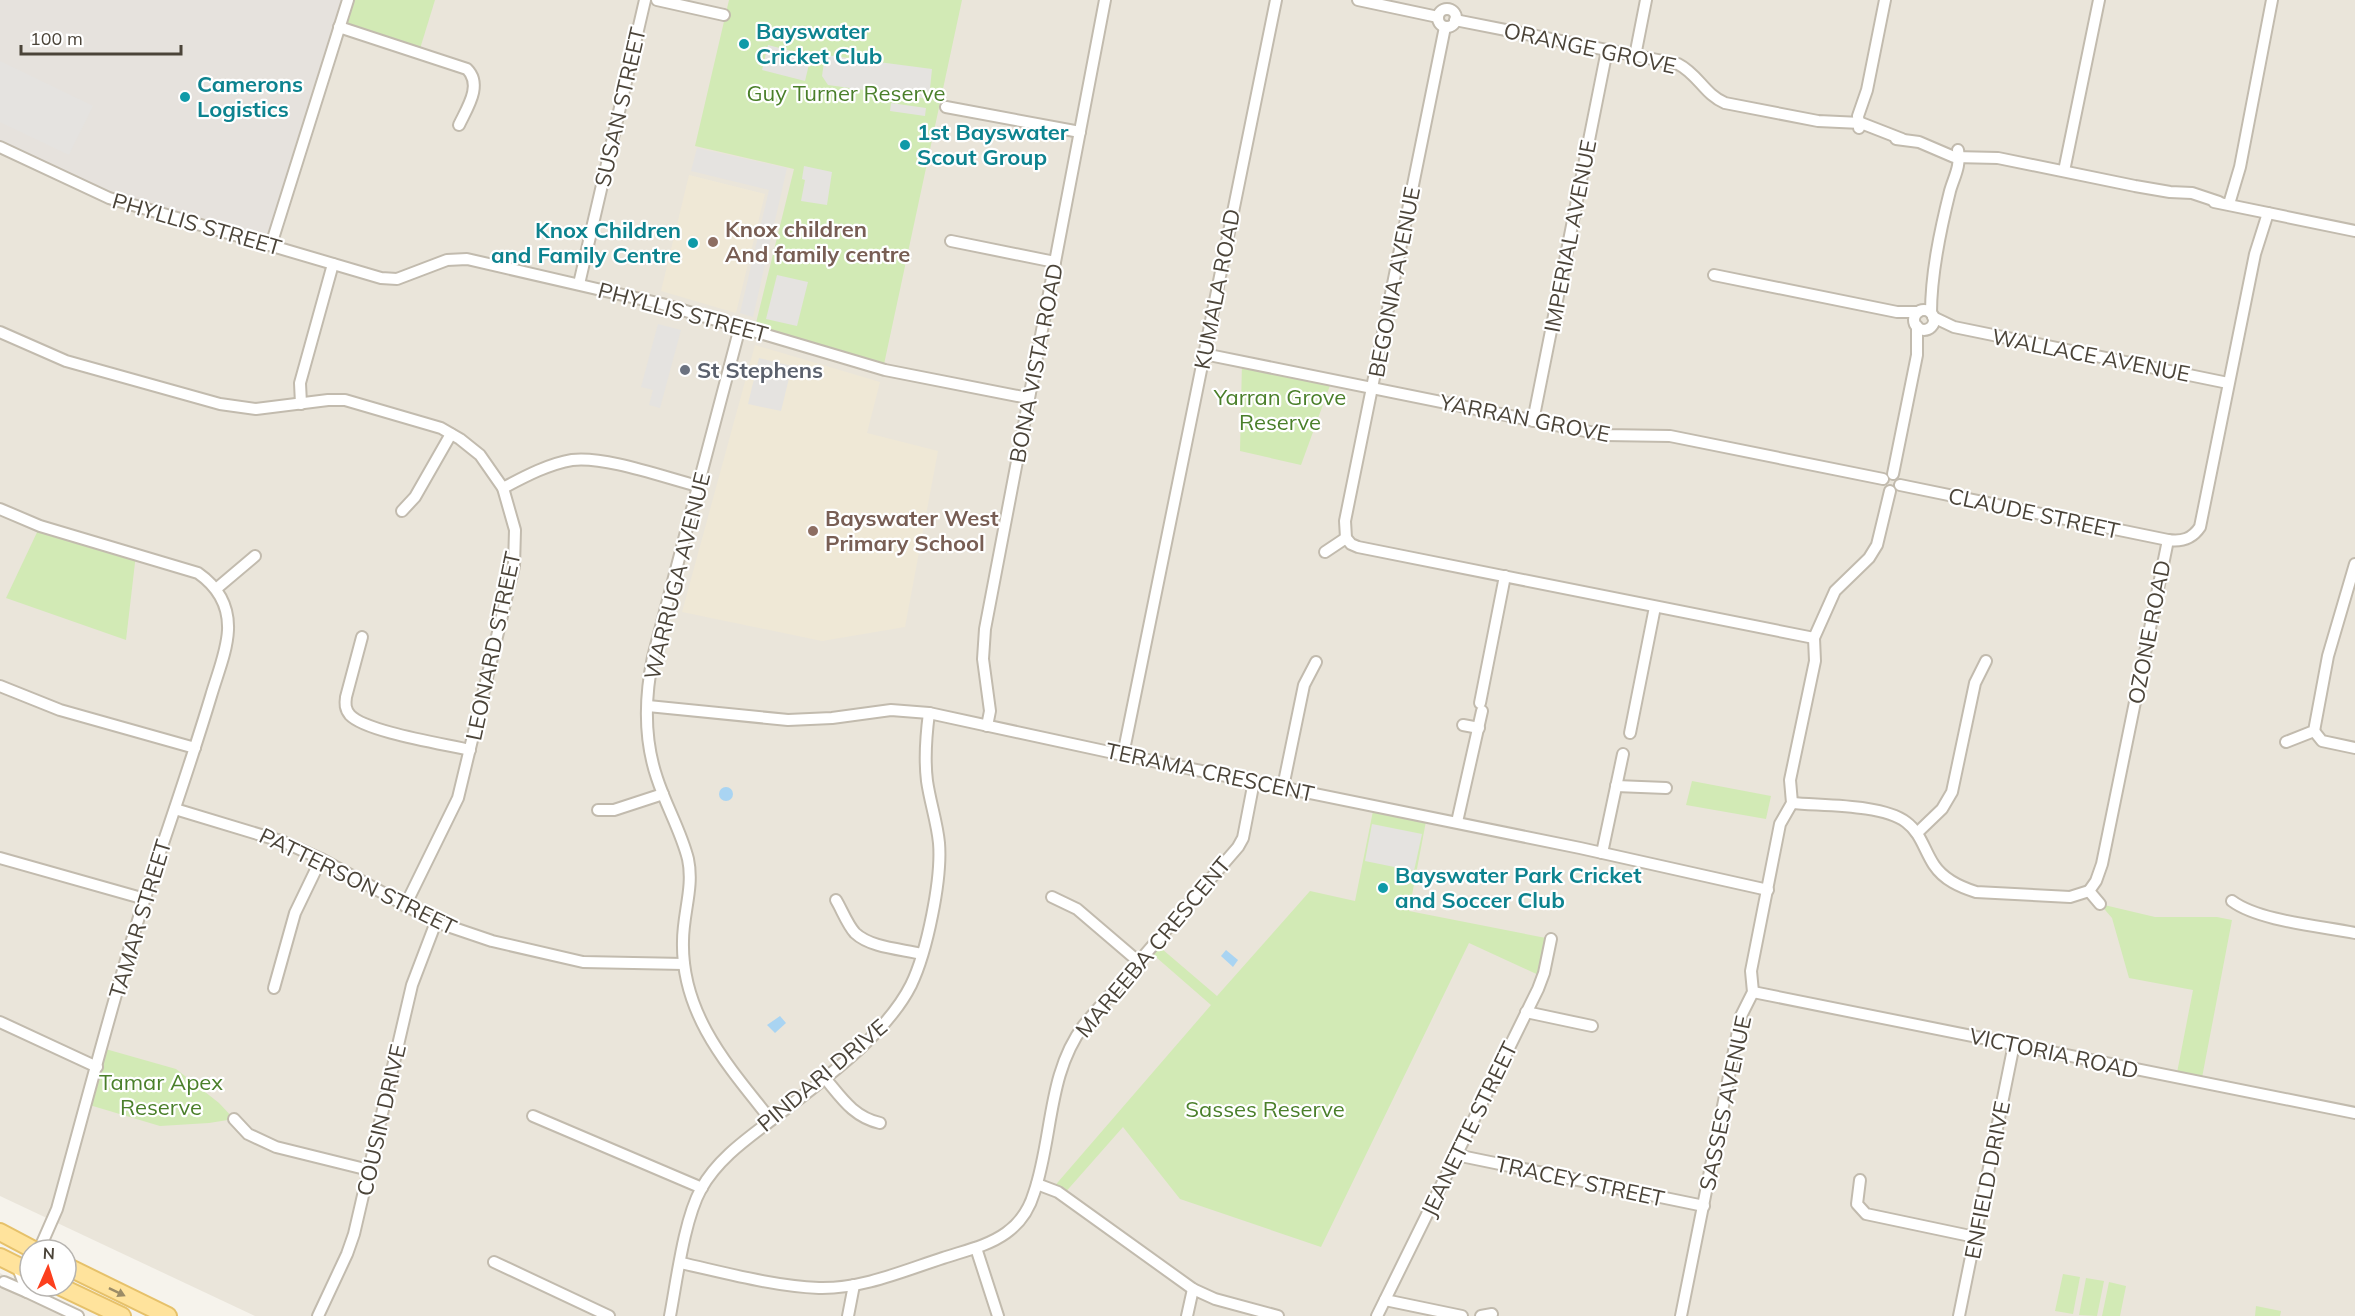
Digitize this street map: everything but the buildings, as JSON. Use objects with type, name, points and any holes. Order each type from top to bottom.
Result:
[{"type":"main road","points":[[0,1232],[18,1242]]},
{"type":"main road","points":[[0,1257],[18,1266]]},
{"type":"main road","points":[[78,1272],[168,1316]]},
{"type":"main road","points":[[78,1295],[122,1316]]},
{"type":"street","points":[[271,245],[348,0]]},
{"type":"street","name":"SUSAN STREET","points":[[579,284],[645,0]]},
{"type":"street","points":[[657,0],[724,15]]},
{"type":"street","name":"KUMALA ROAD","points":[[1123,755],[1276,0]]},
{"type":"street","points":[[1358,0],[1438,17]]},
{"type":"street","points":[[1635,56],[1646,0]]},
{"type":"street","points":[[1860,125],[1885,0]]},
{"type":"street","points":[[2064,171],[2099,0]]},
{"type":"street","points":[[2228,204],[2240,167],[2272,0]]},
{"type":"street","name":"BONA VISTA ROAD","points":[[987,726],[990,711],[984,669],[983,639],[1080,132],[1102,1]]},
{"type":"street","points":[[1450,5],[1455,20],[1453,24],[1445,27],[1439,22],[1438,17],[1450,5]]},
{"type":"street","name":"ORANGE GROVE","points":[[1455,20],[1684,67],[1694,75],[1707,92],[1725,103],[1818,121],[1837,129],[1860,125],[1878,137],[1939,143],[1957,155],[1978,151],[1998,158],[2135,186],[2192,193],[2228,204],[2354,230]]},
{"type":"street","points":[[339,27],[467,69],[475,85],[459,125]]},
{"type":"street","name":"BEGONIA AVENUE","points":[[1346,538],[1344,525],[1445,27]]},
{"type":"street","name":"IMPERIAL AVENUE","points":[[1533,421],[1607,50]]},
{"type":"street","points":[[946,106],[1080,132]]},
{"type":"street","name":"PHYLLIS STREET","points":[[0,147],[109,198],[381,278],[397,279],[447,260],[467,259],[662,304],[885,370],[1028,398]]},
{"type":"street","points":[[1888,476],[1900,479],[1900,485],[1895,491],[1883,487],[1888,476],[1917,355],[1931,321],[1932,282],[1957,155]]},
{"type":"street","name":"OZONE ROAD","points":[[2089,891],[2096,881],[2102,864],[2168,540],[2184,540],[2195,533],[2199,527],[2264,212]]},
{"type":"street","points":[[951,241],[1055,262]]},
{"type":"street","points":[[301,404],[300,383],[333,264]]},
{"type":"street","points":[[1714,275],[1897,312],[1917,318],[1922,329],[1931,321]]},
{"type":"street","points":[[1917,355],[1917,318],[1932,282]]},
{"type":"street","points":[[1917,318],[1926,310],[1931,321]]},
{"type":"street","name":"WALLACE AVENUE","points":[[1931,321],[2228,383]]},
{"type":"street","name":"WARRUGA AVENUE","points":[[740,327],[653,657],[648,706],[650,752],[663,794],[684,847],[690,872],[683,940],[684,964],[693,1005],[718,1052],[771,1120]]},
{"type":"street","name":"LEONARD STREET","points":[[0,332],[66,361],[220,404],[256,409],[336,400],[354,402],[424,422],[451,434],[480,455],[503,488],[513,521],[516,539],[515,560],[454,809],[405,906]]},
{"type":"street","name":"YARRAN GROVE","points":[[1204,354],[1605,435],[1670,436],[1888,476]]},
{"type":"street","points":[[402,511],[415,497],[451,434]]},
{"type":"street","points":[[503,488],[553,465],[586,460],[607,463],[698,486]]},
{"type":"street","name":"CLAUDE STREET","points":[[1900,485],[2168,540]]},
{"type":"street","name":"SASSES AVENUE","points":[[1681,1316],[1742,1011],[1753,992],[1751,971],[1780,824],[1792,803],[1790,780],[1815,662],[1814,639],[1835,591],[1869,558],[1876,545],[1890,491]]},
{"type":"street","points":[[0,508],[40,526],[189,569],[207,579],[216,589],[255,556]]},
{"type":"street","points":[[1325,552],[1346,538],[1358,547],[1814,639]]},
{"type":"street","points":[[2355,564],[2354,578],[2328,656],[2314,731],[2322,741],[2355,748]]},
{"type":"street","points":[[1457,822],[1479,728],[1505,576]]},
{"type":"street","name":"TAMAR STREET","points":[[44,1238],[57,1209],[145,899],[195,748],[227,638],[226,610],[216,589]]},
{"type":"street","points":[[1630,733],[1655,607]]},
{"type":"street","points":[[362,637],[346,698],[345,706],[349,714],[372,727],[470,750]]},
{"type":"street","points":[[1917,832],[1942,809],[1952,792],[1975,683],[1986,661]]},
{"type":"street","points":[[1283,787],[1304,686],[1316,662]]},
{"type":"street","points":[[0,686],[60,710],[195,748]]},
{"type":"street","name":"TERAMA CRESCENT","points":[[648,706],[788,720],[832,718],[891,710],[929,713],[1123,755],[1457,822],[1768,890]]},
{"type":"street","name":"PINDARI DRIVE","points":[[669,1316],[690,1218],[702,1188],[719,1164],[871,1039],[891,1017],[911,984],[922,954],[939,867],[938,835],[927,781],[925,755],[929,713]]},
{"type":"street","points":[[1463,725],[1479,728]]},
{"type":"street","points":[[2286,742],[2314,731]]},
{"type":"street","points":[[1602,853],[1623,754]]},
{"type":"street","name":"MAREEBA CRESCENT","points":[[681,1263],[798,1286],[823,1288],[854,1285],[976,1248],[1012,1229],[1028,1209],[1037,1184],[1058,1079],[1066,1053],[1084,1025],[1238,847],[1243,838],[1254,781]]},
{"type":"street","points":[[1616,786],[1666,788]]},
{"type":"street","points":[[598,810],[614,810],[663,794]]},
{"type":"street","points":[[1792,803],[1882,811],[1906,822],[1917,832],[1940,872],[1962,887],[1976,892],[2060,897],[2077,896],[2089,891],[2100,904]]},
{"type":"street","name":"PATTERSON STREET","points":[[175,809],[263,834],[321,859],[436,922],[492,941],[583,962],[684,964]]},
{"type":"street","points":[[0,858],[145,899]]},
{"type":"street","points":[[274,988],[295,914],[321,859]]},
{"type":"street","points":[[1052,897],[1077,909],[1138,962]]},
{"type":"street","points":[[836,900],[850,926],[861,936],[875,943],[922,954]]},
{"type":"street","points":[[2232,901],[2243,909],[2269,916],[2355,933]]},
{"type":"street","name":"COUSIN DRIVE","points":[[318,1316],[350,1245],[412,985],[436,922]]},
{"type":"street","name":"JEANETTE STREET","points":[[1377,1316],[1544,973],[1551,939]]},
{"type":"street","name":"VICTORIA ROAD","points":[[1753,992],[2355,1113]]},
{"type":"street","points":[[1526,1012],[1592,1026]]},
{"type":"street","points":[[0,1022],[97,1067]]},
{"type":"street","name":"ENFIELD DRIVE","points":[[1959,1316],[2014,1044]]},
{"type":"street","points":[[824,1077],[856,1114],[880,1123]]},
{"type":"street","points":[[533,1116],[702,1188]]},
{"type":"street","points":[[234,1119],[248,1134],[276,1148],[369,1170]]},
{"type":"street","name":"TRACEY STREET","points":[[1456,1155],[1704,1206]]},
{"type":"street","points":[[1860,1180],[1857,1204],[1866,1214],[1975,1237]]},
{"type":"street","points":[[1037,1184],[1058,1192],[1193,1289],[1215,1299],[1278,1316]]},
{"type":"street","points":[[976,1248],[998,1316]]},
{"type":"street","points":[[494,1262],[609,1316]]},
{"type":"street","points":[[4,1282],[18,1288]]},
{"type":"street","points":[[848,1316],[854,1285]]},
{"type":"street","points":[[1187,1316],[1193,1289]]},
{"type":"street","points":[[40,1298],[78,1316]]},
{"type":"street","points":[[1385,1300],[1462,1316]]},
{"type":"shaded area","points":[[0,0],[348,0],[271,245],[149,211],[0,147]]},
{"type":"shaded area","points":[[348,0],[2355,0],[2355,1316],[255,1316],[0,1196],[0,148]]},
{"type":"shaded area","points":[[768,45],[811,56],[805,81],[762,70]]},
{"type":"shaded area","points":[[825,55],[932,69],[929,99],[828,85],[822,76]]},
{"type":"shaded area","points":[[0,61],[93,106],[69,155],[0,122]]},
{"type":"shaded area","points":[[891,103],[926,108],[925,116],[890,111]]},
{"type":"shaded area","points":[[697,148],[787,168],[753,317],[740,313],[769,190],[691,171]]},
{"type":"shaded area","points":[[804,166],[832,172],[827,205],[801,201],[805,180],[802,179]]},
{"type":"shaded area","name":"Knox children And family centre","points":[[689,175],[765,194],[736,313],[661,291]]},
{"type":"shaded area","points":[[777,275],[808,282],[797,326],[766,319]]},
{"type":"shaded area","points":[[658,324],[681,330],[660,408],[649,405],[653,390],[641,387]]},
{"type":"shaded area","name":"Bayswater West Primary School","points":[[755,345],[880,382],[867,433],[938,451],[905,627],[822,641],[682,612]]},
{"type":"shaded area","points":[[759,358],[792,366],[781,411],[748,404]]},
{"type":"shaded area","points":[[1372,824],[1422,834],[1414,871],[1365,861]]},
{"type":"shaded area","points":[[0,1273],[7,1277],[5,1281],[18,1287],[18,1298],[40,1298],[78,1316],[0,1316]]},
{"type":"green space","points":[[348,0],[435,0],[419,52],[339,27]]},
{"type":"green space","name":"Guy Turner Reserve","points":[[729,0],[962,0],[883,369],[754,331],[794,169],[695,146]]},
{"type":"green space","name":"Yarran Grove Reserve","points":[[1242,362],[1332,380],[1301,465],[1240,451]]},
{"type":"green space","points":[[40,526],[136,554],[126,640],[6,598]]},
{"type":"green space","points":[[1692,781],[1771,796],[1766,819],[1686,805]]},
{"type":"green space","name":"Sasses Reserve","points":[[1374,806],[1427,816],[1409,911],[1551,939],[1543,977],[1469,943],[1321,1247],[1180,1199],[1123,1127],[1063,1195],[1052,1189],[1211,1005],[1149,951],[1155,943],[1217,996],[1310,891],[1355,901]]},
{"type":"green space","points":[[2100,904],[2155,917],[2217,917],[2232,920],[2201,1083],[2176,1078],[2193,990],[2129,978],[2112,918]]},
{"type":"green space","name":"Tamar Apex Reserve","points":[[102,1048],[176,1069],[219,1103],[234,1119],[160,1126],[86,1104]]},
{"type":"green space","points":[[2063,1274],[2080,1277],[2073,1314],[2055,1311]]},
{"type":"green space","points":[[2086,1278],[2104,1281],[2097,1316],[2079,1315]]},
{"type":"green space","points":[[2109,1282],[2126,1286],[2120,1316],[2102,1316]]},
{"type":"green space","points":[[2256,1306],[2281,1311],[2280,1316],[2255,1316]]},
{"type":"water","points":[[723,787],[729,787],[733,794],[729,801],[723,801],[719,797],[719,791]]},
{"type":"water","points":[[1226,950],[1238,960],[1233,967],[1221,956]]},
{"type":"water","points":[[780,1016],[786,1023],[775,1033],[767,1025]]},
{"type":"place","name":"Bayswater Cricket Club","points":[[744,44]]},
{"type":"place","name":"Camerons Logistics","points":[[185,97]]},
{"type":"place","name":"1st Bayswater Scout Group","points":[[905,145]]},
{"type":"place","name":"Knox children And family centre","points":[[713,242]]},
{"type":"place","name":"Knox Children and Family Centre","points":[[693,243]]},
{"type":"place","name":"St Stephens","points":[[685,370]]},
{"type":"place","name":"Bayswater West Primary School","points":[[813,531]]},
{"type":"place","name":"Bayswater Park Cricket and Soccer Club","points":[[1383,888]]}]
